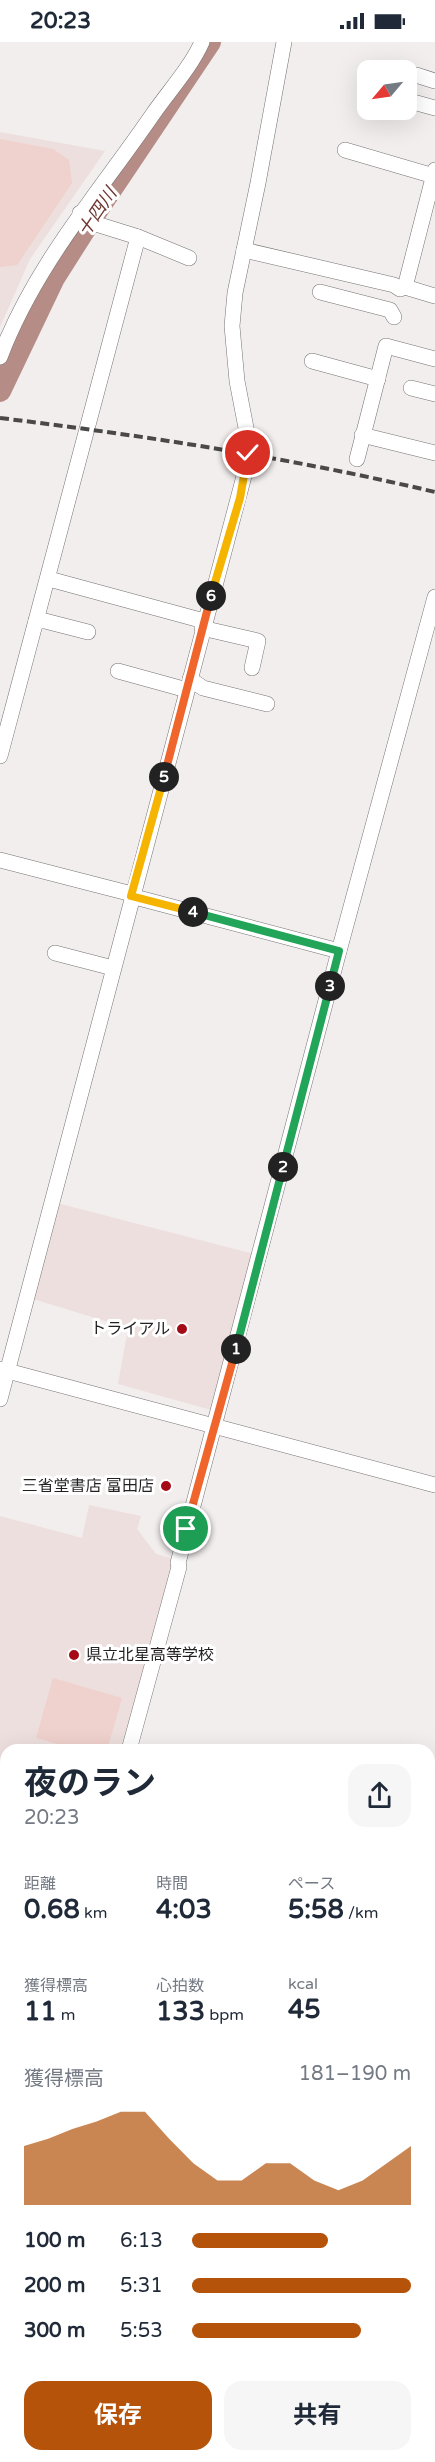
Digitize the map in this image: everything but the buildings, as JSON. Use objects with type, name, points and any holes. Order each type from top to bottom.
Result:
[{"type":"street","points":[[0,357],[37,280],[86,217],[202,42]]},
{"type":"street","points":[[0,1399],[4,1370],[189,685],[203,625],[240,498],[248,461],[247,433],[237,381],[232,326],[235,293],[284,42]]},
{"type":"street","points":[[417,75],[435,81]]},
{"type":"street","points":[[417,103],[435,108]]},
{"type":"street","points":[[320,292],[390,310],[394,319],[434,173],[345,150]]},
{"type":"street","points":[[86,217],[189,258]]},
{"type":"street","points":[[0,756],[49,579],[138,237]]},
{"type":"street","points":[[244,250],[435,296]]},
{"type":"street","points":[[357,459],[387,346],[435,359]]},
{"type":"street","points":[[312,361],[378,379]]},
{"type":"street","points":[[411,388],[435,394]]},
{"type":"street","points":[[362,435],[435,453]]},
{"type":"street","points":[[49,579],[258,640],[252,668]]},
{"type":"street","points":[[131,1744],[180,1567],[178,1563],[186,1529],[216,1426],[339,951],[435,597]]},
{"type":"street","points":[[36,621],[45,621],[88,632]]},
{"type":"street","points":[[118,671],[267,704]]},
{"type":"street","points":[[0,860],[339,951]]},
{"type":"street","points":[[55,953],[113,968]]},
{"type":"street","points":[[4,1370],[435,1485]]},
{"type":"shaded area","points":[[0,132],[105,151],[30,259],[0,327]]},
{"type":"shaded area","points":[[0,139],[53,149],[69,160],[72,183],[17,265],[0,267]]},
{"type":"shaded area","points":[[57,1203],[254,1254],[211,1410],[118,1384],[128,1328],[33,1299]]},
{"type":"shaded area","name":"県立北星高等学校","points":[[89,1505],[141,1516],[137,1529],[156,1554],[174,1559],[125,1744],[0,1744],[0,1516],[82,1538]]},
{"type":"shaded area","points":[[53,1678],[122,1698],[109,1744],[58,1744],[36,1738]]},
{"type":"waterway","name":"十四川","points":[[0,391],[54,278],[210,42]]},
{"type":"railway","points":[[0,418],[219,449],[435,492]]},
{"type":"place","name":"トライアル","points":[[182,1329]]},
{"type":"place","name":"三省堂書店 富田店","points":[[166,1486]]},
{"type":"place","name":"県立北星高等学校","points":[[74,1655]]},
{"type":"route","points":[[186,1529],[216,1426],[339,951],[131,896],[213,588],[240,498],[248,453]]}]
